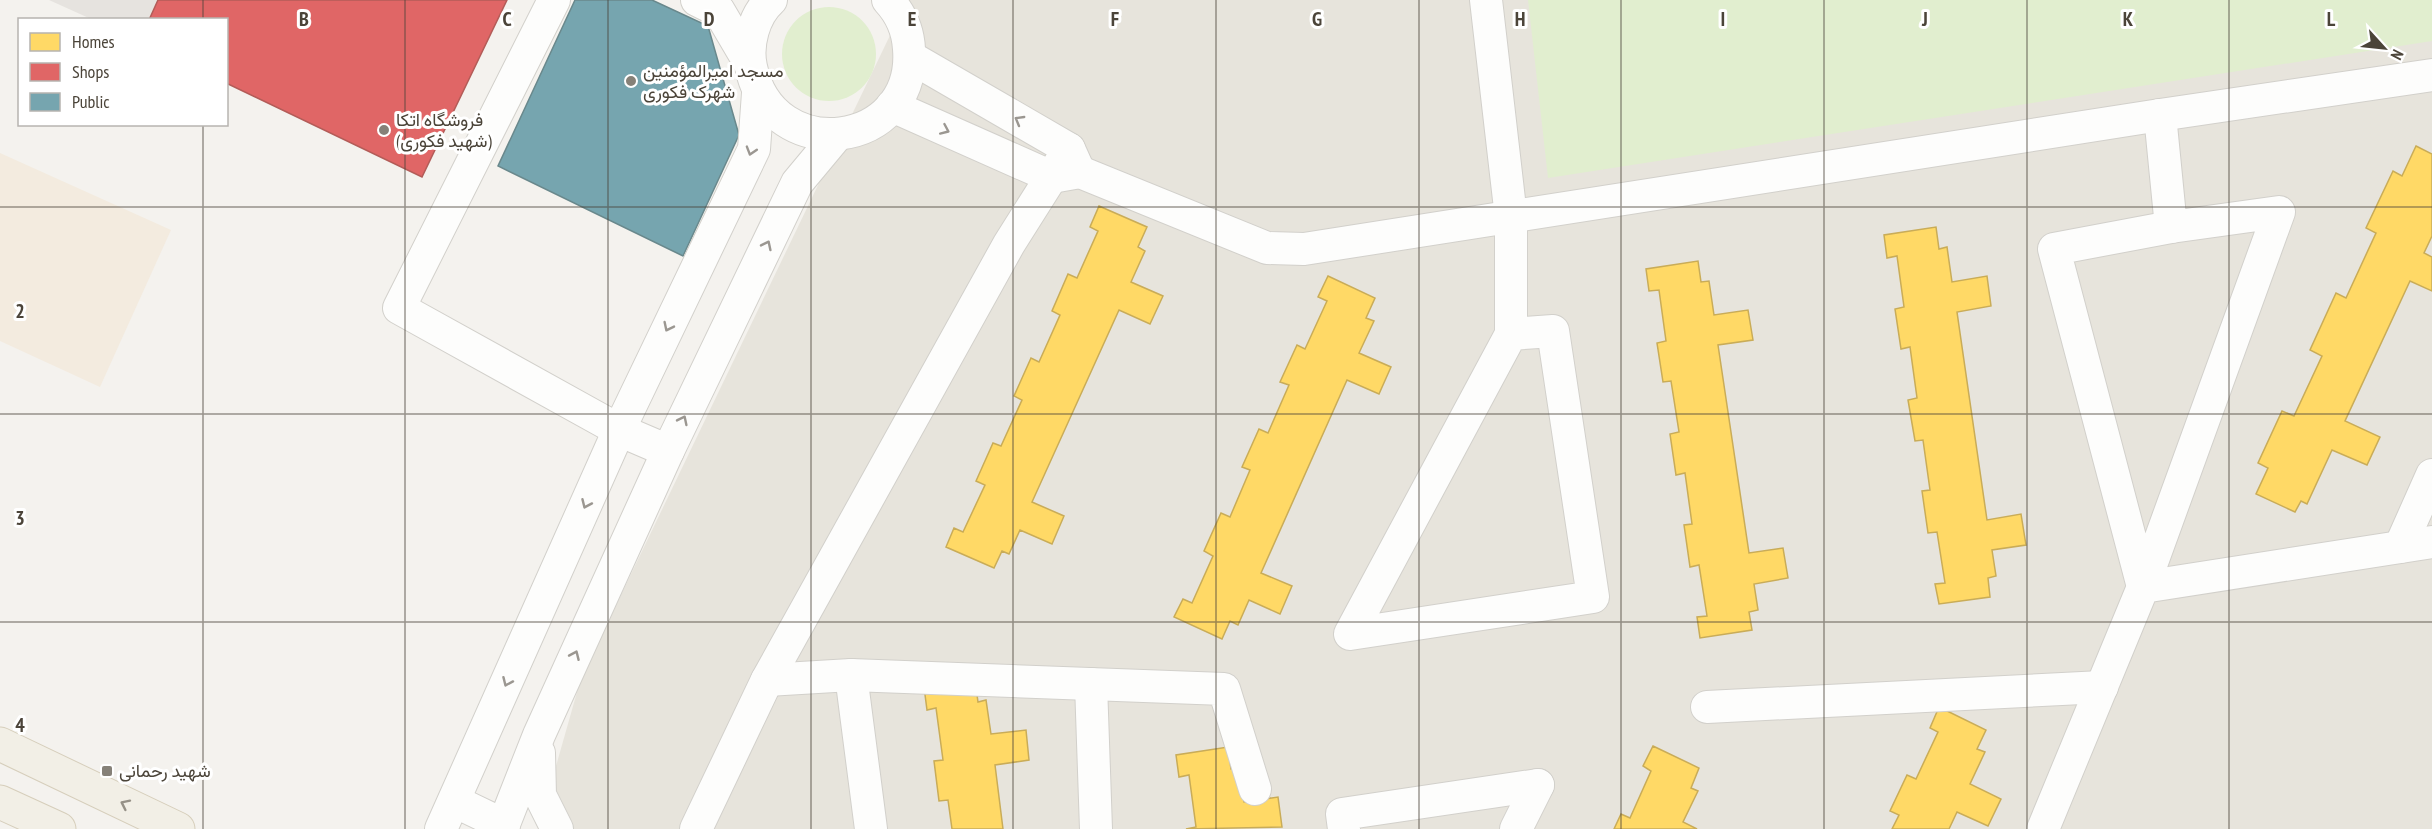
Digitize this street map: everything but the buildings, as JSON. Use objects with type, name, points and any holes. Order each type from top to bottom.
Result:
[{"type":"main road","points":[[0,744],[178,829]]},
{"type":"main road","points":[[0,802],[59,829]]},
{"type":"street","points":[[554,0],[399,308],[619,430],[668,451]]},
{"type":"street","points":[[441,829],[619,430],[754,149],[758,93],[749,62],[719,11],[697,0]]},
{"type":"street","points":[[749,62],[750,41],[757,21],[771,0]]},
{"type":"street","points":[[1486,0],[1511,217],[1511,334],[1350,634],[1593,597],[1553,331],[1511,334]]},
{"type":"street","points":[[758,93],[778,117],[796,128],[816,135],[837,135],[858,131],[876,121],[892,106],[908,74],[910,57],[904,22],[892,2]]},
{"type":"street","points":[[910,57],[1067,166]]},
{"type":"street","points":[[892,106],[1067,166],[1267,248],[1304,249],[2160,115],[2432,75]]},
{"type":"street","points":[[2160,115],[2171,227]]},
{"type":"street","points":[[454,801],[503,827],[539,735],[668,451],[797,183],[837,135]]},
{"type":"street","points":[[696,829],[767,680],[1009,244],[1067,166]]},
{"type":"street","points":[[2043,829],[2143,587],[2279,212],[2171,227],[2054,249],[2143,587]]},
{"type":"street","points":[[2400,548],[2432,475]]},
{"type":"street","points":[[2143,587],[2432,542]]},
{"type":"street","points":[[767,680],[851,675],[1224,689],[1255,789]]},
{"type":"street","points":[[851,675],[871,829]]},
{"type":"street","points":[[1091,684],[1096,829]]},
{"type":"street","points":[[1707,707],[2102,687]]},
{"type":"street","points":[[539,735],[540,795],[557,829]]},
{"type":"street","points":[[1344,829],[1341,814],[1538,785],[1516,829]]},
{"type":"shaded area","points":[[49,0],[158,0],[150,18],[89,18]]},
{"type":"shaded area","points":[[907,0],[2432,0],[2432,829],[541,829],[539,826],[581,678]]},
{"type":"shaded area","points":[[0,153],[171,230],[100,387],[0,341]]},
{"type":"green space","points":[[1528,0],[2432,0],[2432,41],[1548,178]]},
{"type":"green space","points":[[829,7],[847,11],[862,21],[872,36],[876,54],[872,72],[862,87],[847,97],[829,101],[811,97],[796,87],[786,72],[782,54],[786,36],[796,21],[811,11]]},
{"type":"place","name":"مسجد امیرالمؤمنین شهرک فکوری","points":[[631,81]]},
{"type":"place","name":"فروشگاه اتکا (شهید فکوری)","points":[[384,130]]},
{"type":"place","name":"شهید رحمانی","points":[[107,771]]}]
